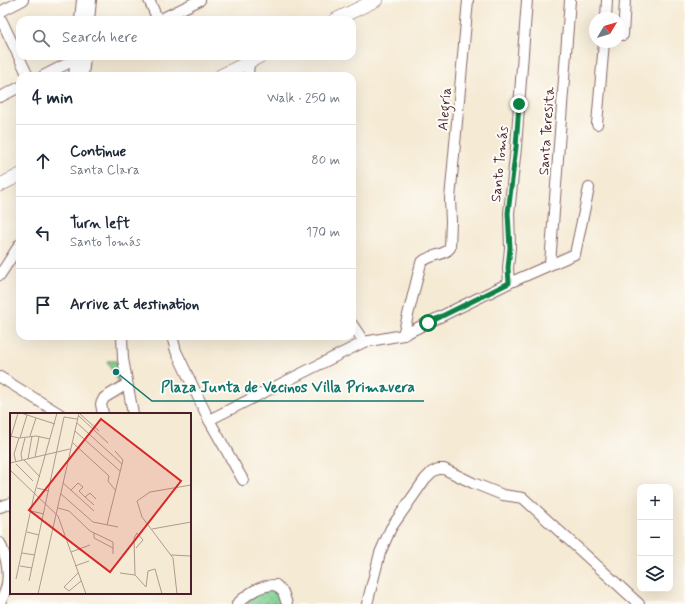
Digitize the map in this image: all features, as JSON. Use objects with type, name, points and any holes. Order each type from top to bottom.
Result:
[{"type":"main road","points":[[343,16],[376,0]]},
{"type":"main road","points":[[228,72],[253,60]]},
{"type":"main road","points":[[0,185],[16,177]]},
{"type":"street","points":[[0,12],[23,0]]},
{"type":"street","points":[[80,16],[82,0]]},
{"type":"street","points":[[89,16],[91,0]]},
{"type":"street","points":[[149,0],[157,16]]},
{"type":"street","points":[[167,16],[200,0]]},
{"type":"street","name":"Alegría","points":[[403,335],[421,263],[426,258],[447,252],[450,248],[450,199],[468,0]]},
{"type":"street","name":"Santo Tomás","points":[[509,283],[508,268],[510,243],[508,213],[516,147],[527,0]]},
{"type":"street","name":"Santa Teresita","points":[[550,264],[570,0]]},
{"type":"street","points":[[606,12],[607,0]]},
{"type":"street","points":[[624,12],[625,0]]},
{"type":"street","points":[[0,17],[16,51]]},
{"type":"street","points":[[597,124],[603,48]]},
{"type":"street","points":[[20,60],[26,72]]},
{"type":"street","points":[[51,72],[74,60]]},
{"type":"street","points":[[75,72],[79,60]]},
{"type":"street","points":[[80,60],[82,72]]},
{"type":"street","points":[[250,72],[255,60]]},
{"type":"street","points":[[0,97],[16,89]]},
{"type":"street","points":[[209,420],[364,342],[403,335],[509,283],[576,254],[589,188]]},
{"type":"street","points":[[0,275],[16,250]]},
{"type":"street","points":[[356,330],[364,342]]},
{"type":"street","points":[[122,340],[123,359],[133,413]]},
{"type":"street","points":[[173,340],[176,351],[209,420],[243,480]]},
{"type":"street","points":[[0,377],[58,413]]},
{"type":"street","points":[[103,413],[101,404],[104,398],[127,384]]},
{"type":"street","points":[[367,604],[380,553],[391,528],[425,479],[432,472],[438,469],[450,471],[473,483],[502,495],[523,498],[639,604]]},
{"type":"street","points":[[0,507],[10,503]]},
{"type":"street","points":[[0,543],[6,559],[8,574],[7,587],[0,602]]},
{"type":"street","points":[[237,604],[251,592],[263,586],[276,585],[283,592],[287,604]]},
{"type":"green space","points":[[107,361],[117,361],[122,382],[119,384]]},
{"type":"green space","points":[[269,588],[276,590],[285,604],[244,604],[259,592]]},
{"type":"place","name":"Plaza Junta de Vecinos Villa Primavera","points":[[116,372]]},
{"type":"route","points":[[428,323],[509,283],[508,268],[510,238],[508,213],[516,147],[519,104]]}]
